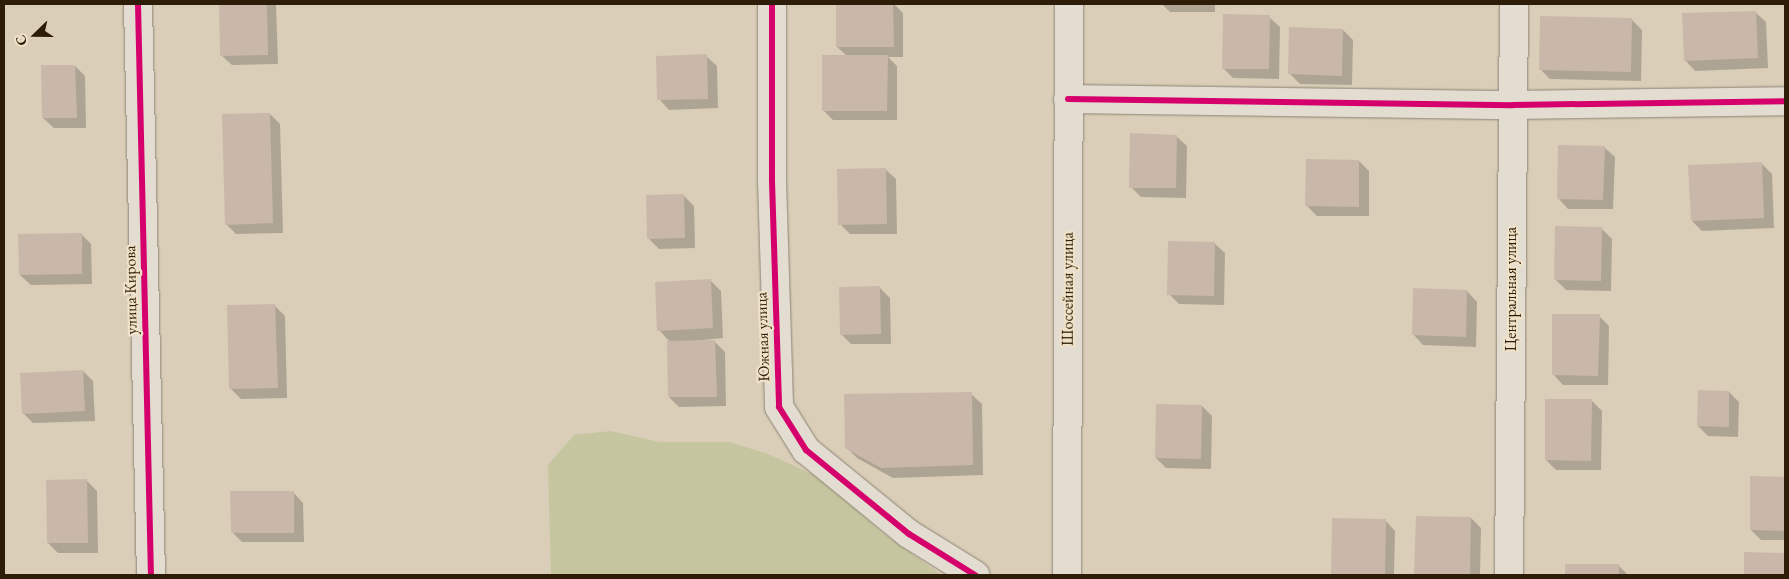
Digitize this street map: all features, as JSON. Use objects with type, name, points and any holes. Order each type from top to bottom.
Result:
[{"type":"street","name":"улица Кирова","points":[[138,4],[151,575]]},
{"type":"street","name":"Южная улица","points":[[772,4],[772,180],[779,407],[806,450],[908,534],[975,575]]},
{"type":"street","name":"Шоссейная улица","points":[[1067,575],[1069,4]]},
{"type":"street","name":"Центральная улица","points":[[1510,575],[1514,4]]},
{"type":"street","points":[[1068,99],[1513,106],[1785,101]]},
{"type":"green space","points":[[611,431],[659,442],[729,442],[768,454],[827,481],[880,531],[941,575],[551,575],[548,465],[574,435]]},
{"type":"building","points":[[219,4],[267,4],[268,55],[220,56]]},
{"type":"building","points":[[836,4],[893,4],[894,47],[836,47]]},
{"type":"building","points":[[1756,11],[1758,58],[1684,61],[1682,13]]},
{"type":"building","points":[[1223,14],[1270,15],[1269,69],[1222,69]]},
{"type":"building","points":[[1540,16],[1632,18],[1631,72],[1539,70]]},
{"type":"building","points":[[1289,27],[1343,29],[1342,76],[1288,74]]},
{"type":"building","points":[[707,54],[708,99],[657,100],[656,56]]},
{"type":"building","points":[[822,55],[888,55],[887,111],[822,111]]},
{"type":"building","points":[[41,65],[75,65],[77,118],[42,118]]},
{"type":"building","points":[[270,113],[273,223],[225,225],[222,114]]},
{"type":"building","points":[[1130,133],[1177,135],[1176,188],[1129,188]]},
{"type":"building","points":[[1558,145],[1605,146],[1603,200],[1557,199]]},
{"type":"building","points":[[1306,159],[1359,160],[1359,207],[1305,206]]},
{"type":"building","points":[[1762,162],[1764,218],[1691,221],[1688,165]]},
{"type":"building","points":[[886,168],[887,224],[838,225],[837,169]]},
{"type":"building","points":[[684,194],[685,238],[647,239],[646,195]]},
{"type":"building","points":[[1555,226],[1602,227],[1601,281],[1554,280]]},
{"type":"building","points":[[82,233],[82,274],[19,275],[18,234]]},
{"type":"building","points":[[1168,241],[1215,242],[1214,296],[1167,295]]},
{"type":"building","points":[[711,279],[713,328],[657,331],[655,282]]},
{"type":"building","points":[[880,286],[881,334],[840,335],[839,287]]},
{"type":"building","points":[[1413,288],[1467,290],[1466,337],[1412,335]]},
{"type":"building","points":[[275,304],[278,388],[229,389],[227,305]]},
{"type":"building","points":[[1552,314],[1600,314],[1598,376],[1552,375]]},
{"type":"building","points":[[715,340],[717,397],[668,397],[667,341]]},
{"type":"building","points":[[83,370],[85,411],[22,414],[20,373]]},
{"type":"building","points":[[1698,390],[1729,391],[1729,427],[1697,426]]},
{"type":"building","points":[[972,392],[973,465],[881,468],[845,448],[844,394]]},
{"type":"building","points":[[1545,399],[1592,399],[1591,461],[1545,460]]},
{"type":"building","points":[[1156,404],[1202,405],[1201,459],[1155,458]]},
{"type":"building","points":[[1750,476],[1785,477],[1785,531],[1750,530]]},
{"type":"building","points":[[87,479],[88,543],[47,543],[46,480]]},
{"type":"building","points":[[230,491],[294,491],[294,533],[231,533]]},
{"type":"building","points":[[1416,516],[1471,517],[1470,575],[1414,575]]},
{"type":"building","points":[[1332,518],[1386,519],[1385,575],[1331,575]]},
{"type":"building","points":[[1744,552],[1785,553],[1785,575],[1744,575]]},
{"type":"building","points":[[1565,564],[1619,564],[1619,575],[1565,575]]},
{"type":"cycle path","points":[[138,4],[151,575]]},
{"type":"cycle path","points":[[772,4],[772,181],[779,407],[806,450],[909,534],[975,575]]},
{"type":"cycle path","points":[[1068,99],[1513,105],[1785,101]]}]
